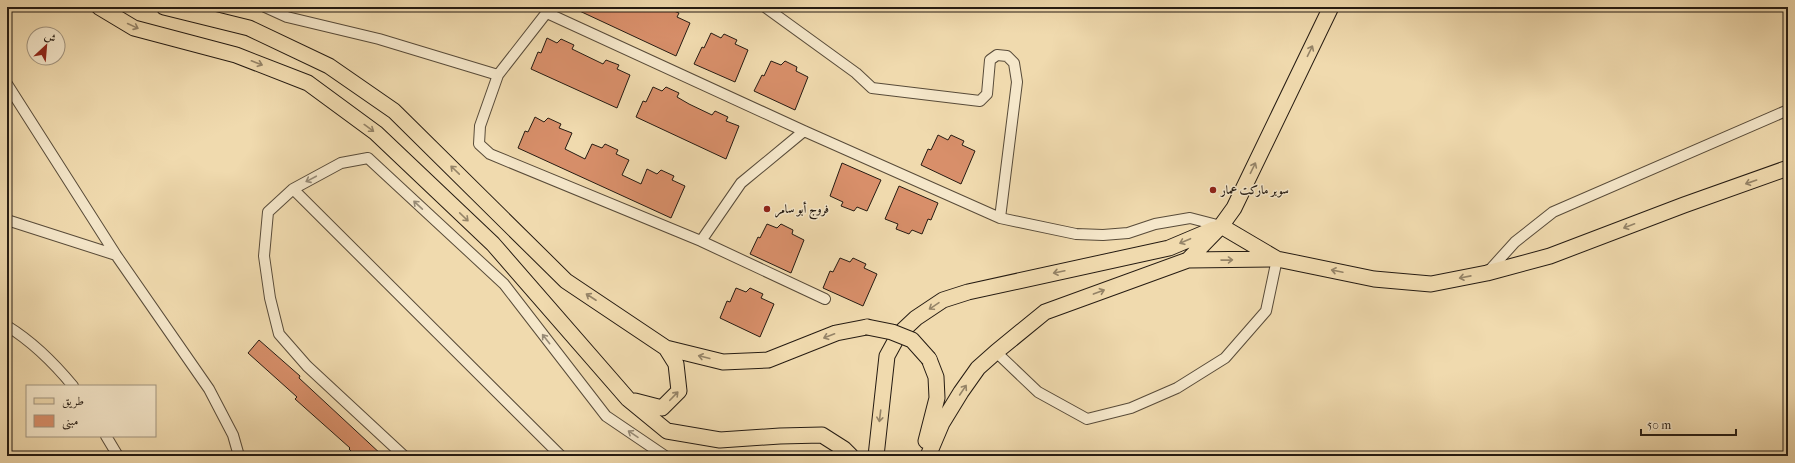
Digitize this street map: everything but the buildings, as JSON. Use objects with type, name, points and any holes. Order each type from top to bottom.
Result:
[{"type":"main road","points":[[99,7],[134,28],[236,55],[308,83],[370,128],[492,244],[628,399],[667,431],[720,440],[822,435],[844,448],[851,456]]},
{"type":"main road","points":[[164,7],[249,28],[335,71],[394,111],[566,281],[666,348],[723,362],[768,360],[836,333],[867,327],[892,332],[912,340],[929,359],[936,377],[937,398],[922,456]]},
{"type":"main road","points":[[1188,260],[1221,226],[1237,202],[1331,7]]},
{"type":"main road","points":[[928,456],[942,423],[978,368],[1045,312],[1188,260],[1277,259],[1374,279],[1431,284],[1487,273],[1550,256],[1684,205],[1788,168]]},
{"type":"main road","points":[[1221,226],[1277,259]]},
{"type":"main road","points":[[876,456],[887,356],[898,334],[916,318],[943,300],[968,292],[1169,248],[1221,226]]},
{"type":"main road","points":[[628,399],[662,408],[679,391],[676,364],[666,348]]},
{"type":"street","points":[[265,7],[287,18],[379,39],[498,75]]},
{"type":"street","points":[[284,7],[287,18]]},
{"type":"street","points":[[765,7],[856,73],[872,88],[980,102],[986,94],[990,60],[997,55],[1007,56],[1014,63],[1017,82],[1000,218]]},
{"type":"street","points":[[825,299],[701,241],[490,154],[479,144],[480,126],[498,75],[549,10],[804,131],[1000,218],[1076,234],[1103,235],[1128,233],[1155,224],[1190,218],[1221,226]]},
{"type":"street","points":[[7,84],[116,255],[209,389],[233,435],[239,456]]},
{"type":"street","points":[[1487,273],[1515,242],[1553,212],[1788,110]]},
{"type":"street","points":[[701,241],[741,183],[804,131]]},
{"type":"street","points":[[404,456],[307,366],[279,334],[270,298],[265,263],[268,212],[293,188],[341,163],[368,158],[504,284],[606,416],[665,456]]},
{"type":"street","points":[[293,188],[561,456]]},
{"type":"street","points":[[7,220],[116,255]]},
{"type":"street","points":[[996,352],[1038,392],[1088,419],[1131,408],[1177,388],[1225,358],[1266,312],[1277,259]]},
{"type":"street","points":[[7,326],[17,332],[51,360],[72,385]]},
{"type":"street","points":[[107,437],[118,456]]},
{"type":"place","name":"سوبر ماركت عمار","points":[[1213,190]]},
{"type":"place","name":"فروج أبو سامر","points":[[767,209]]}]
